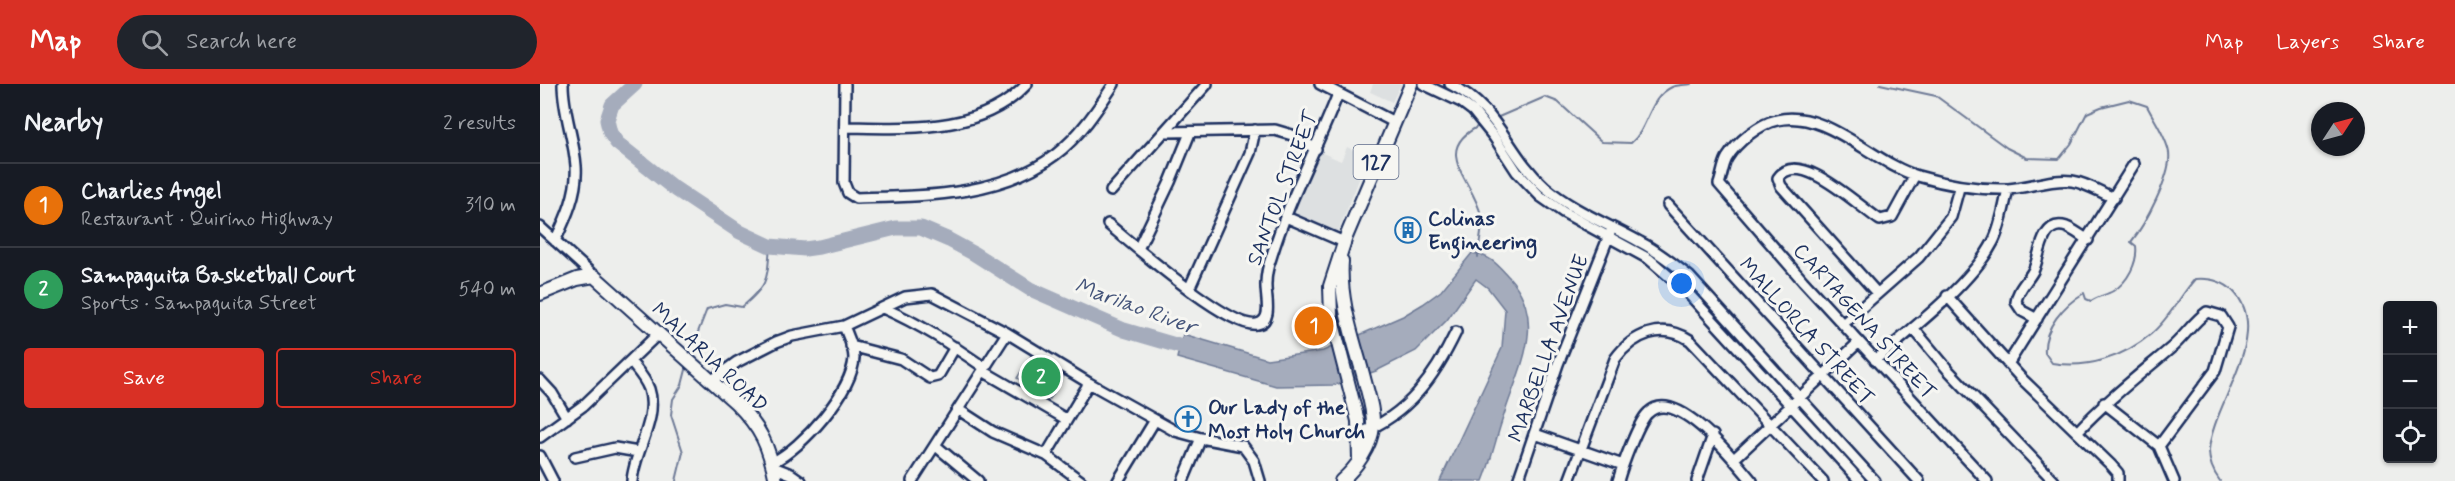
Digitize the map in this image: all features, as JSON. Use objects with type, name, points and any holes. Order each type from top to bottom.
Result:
[{"type":"main road","name":"127","points":[[1359,459],[1360,433],[1337,341],[1329,294],[1332,276],[1344,242],[1411,84]]},
{"type":"main road","name":"127","points":[[1344,242],[1341,282],[1372,409],[1373,428]]},
{"type":"main road","points":[[540,294],[568,282],[594,276]]},
{"type":"main road","name":"MALARIA ROAD","points":[[594,276],[751,418],[766,442],[776,481]]},
{"type":"main road","points":[[1341,481],[1369,444],[1373,428]]},
{"type":"street","points":[[555,241],[572,200],[577,169],[563,97],[563,84]]},
{"type":"street","points":[[845,84],[844,183],[851,196],[856,198],[944,194],[1004,180],[1039,166],[1073,139],[1091,119],[1114,84]]},
{"type":"street","points":[[845,127],[915,127],[966,120],[1002,105],[1027,84]]},
{"type":"street","points":[[1111,191],[1207,84]]},
{"type":"street","points":[[1320,84],[1394,122]]},
{"type":"street","points":[[1423,84],[1480,112]]},
{"type":"street","points":[[1450,84],[1472,96],[1480,112],[1500,137],[1527,184],[1610,232],[1653,249],[1689,276],[1875,481]]},
{"type":"street","name":"SANTOL STREET","points":[[1108,224],[1189,289],[1232,318],[1254,325],[1264,321],[1267,311],[1268,270],[1286,217],[1338,94]]},
{"type":"street","name":"CARTAGENA STREET","points":[[1915,176],[1869,153],[1846,137],[1805,119],[1777,120],[1748,135],[1727,158],[1719,184],[1875,360],[1987,481]]},
{"type":"street","points":[[1166,132],[1255,130],[1283,132],[1316,149]]},
{"type":"street","points":[[1189,289],[1250,153],[1255,130]]},
{"type":"street","points":[[1138,249],[1190,133]]},
{"type":"street","points":[[2008,364],[2134,164]]},
{"type":"street","points":[[1876,292],[1781,186],[1778,178],[1782,172],[1794,167],[1812,172],[1880,220],[1892,217],[1915,176],[1959,188],[2008,189],[2070,181],[2114,198]]},
{"type":"street","points":[[1843,324],[1876,292],[1919,257],[1951,217],[1959,188]]},
{"type":"street","points":[[1875,360],[1913,328],[1977,266],[1994,241],[2008,189]]},
{"type":"street","name":"MALLORCA STREET","points":[[1668,205],[1919,481]]},
{"type":"street","points":[[1286,217],[1344,242]]},
{"type":"street","points":[[2037,319],[2022,311],[2016,302],[2017,296],[2033,270],[2046,234],[2054,226],[2064,226],[2088,240]]},
{"type":"street","points":[[540,227],[594,276]]},
{"type":"street","points":[[1610,232],[1649,259],[1686,291],[1860,481]]},
{"type":"street","name":"MARBELLA AVENUE","points":[[1518,481],[1558,364],[1610,232]]},
{"type":"street","points":[[711,381],[737,362],[776,342],[792,336],[844,326],[905,297],[932,294],[1006,333],[1089,383],[1176,431],[1243,446],[1254,460],[1260,481]]},
{"type":"street","points":[[1947,296],[2008,364],[2118,472],[2118,481]]},
{"type":"street","points":[[883,308],[912,321],[955,347],[984,370],[1066,419]]},
{"type":"street","points":[[2077,432],[2104,403],[2173,346],[2198,319],[2207,312],[2221,316],[2228,327],[2215,371],[2159,446]]},
{"type":"street","points":[[801,481],[773,465],[801,441],[840,394],[852,367],[854,355],[844,326]]},
{"type":"street","points":[[1913,328],[1949,371],[2054,481]]},
{"type":"street","points":[[1360,433],[1373,428],[1405,407],[1428,383],[1443,362],[1456,332]]},
{"type":"street","points":[[1569,481],[1615,359],[1624,347],[1637,337],[1649,332],[1673,332],[1690,340],[1823,481]]},
{"type":"street","points":[[916,480],[1006,333]]},
{"type":"street","points":[[540,437],[584,405],[658,334]]},
{"type":"street","points":[[1734,459],[1790,404],[1859,342]]},
{"type":"street","points":[[851,346],[901,359],[930,378],[938,376],[955,347]]},
{"type":"street","points":[[630,361],[645,381],[651,402],[632,481]]},
{"type":"street","points":[[540,380],[552,393],[567,418]]},
{"type":"street","points":[[1046,455],[1089,383]]},
{"type":"street","points":[[2104,403],[2159,446],[2174,481]]},
{"type":"street","points":[[1618,481],[1647,413],[1658,407],[1674,408],[1713,435],[1751,480]]},
{"type":"street","points":[[959,410],[993,432],[1046,455],[1081,481]]},
{"type":"street","points":[[1118,481],[1155,420]]},
{"type":"street","points":[[1535,434],[1623,465]]},
{"type":"street","points":[[1697,481],[1713,435]]},
{"type":"street","points":[[1183,481],[1201,438]]},
{"type":"street","points":[[936,446],[978,481]]},
{"type":"street","points":[[575,457],[615,448],[638,452]]},
{"type":"street","points":[[540,456],[553,481]]},
{"type":"shaded area","points":[[1373,84],[1401,84],[1392,102],[1370,92]]},
{"type":"shaded area","points":[[1347,147],[1368,157],[1336,237],[1291,216],[1318,151],[1341,161]]},
{"type":"shaded area","points":[[1031,356],[1064,376],[1050,399],[1017,378]]},
{"type":"water","points":[[1472,253],[1489,258],[1509,277],[1521,293],[1527,310],[1529,327],[1522,362],[1483,481],[1440,481],[1502,348],[1505,310],[1488,288],[1476,279],[1447,320],[1416,351],[1376,371],[1335,385],[1276,386],[1177,358],[1183,334],[1267,359],[1323,351],[1403,316],[1423,304],[1441,291]]},
{"type":"waterway","name":"Marilao River","points":[[635,84],[612,105],[607,120],[610,133],[617,143],[671,186],[740,232],[770,246],[805,249],[896,228],[921,228],[973,253],[1030,289],[1124,330],[1199,352]]},
{"type":"waterway","points":[[1494,119],[1545,97],[1558,102],[1602,142],[1631,143],[1664,92],[1674,86],[1691,84]]},
{"type":"waterway","points":[[1880,84],[1936,96],[2007,148],[2027,158],[2059,159],[2071,144],[2087,113],[2129,100],[2147,106],[2166,141],[2169,162],[2156,199],[2131,242],[2136,246],[2134,265],[2123,282],[2113,291],[2091,301],[2086,299],[2084,293],[2069,304],[2051,326],[2047,335],[2045,353],[2052,363],[2065,364],[2092,363],[2117,355],[2151,334],[2195,279],[2205,279],[2225,285],[2233,291],[2244,308],[2247,327],[2238,370],[2212,433],[2210,459],[2220,481]]},
{"type":"waterway","points":[[1478,257],[1481,215],[1477,202],[1458,166],[1456,155],[1458,145],[1466,135],[1481,125]]},
{"type":"waterway","points":[[691,350],[707,309],[725,304],[742,307],[762,287],[767,274],[770,246]]},
{"type":"waterway","points":[[676,481],[683,452],[671,415],[673,399],[682,385],[687,366]]},
{"type":"place","name":"Colinas Engineering","points":[[1408,230]]},
{"type":"place","name":"Charlies Angel","points":[[1314,326]]},
{"type":"place","name":"Sampaguita Basketball Court","points":[[1041,377]]},
{"type":"place","name":"Our Lady of the Most Holy Church","points":[[1188,419]]}]
